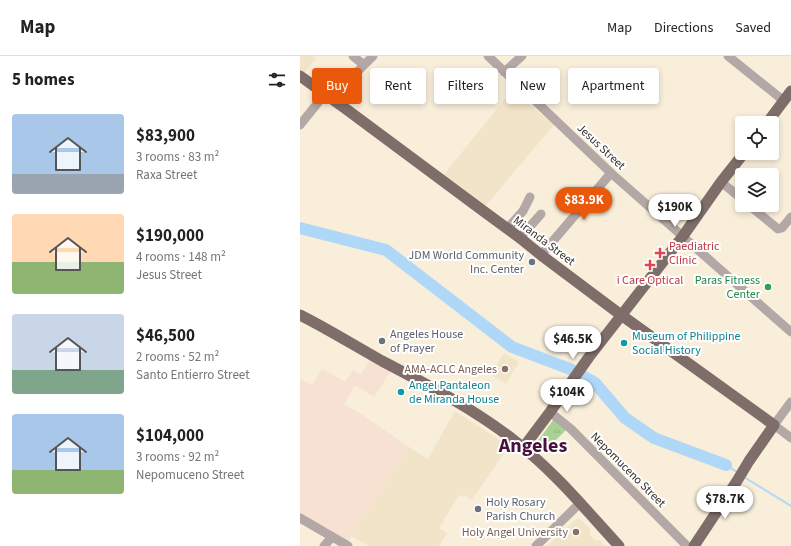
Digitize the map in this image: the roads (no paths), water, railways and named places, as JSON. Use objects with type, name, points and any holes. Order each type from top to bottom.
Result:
[{"type":"main road","name":"Miranda Street","points":[[300,76],[312,85]]},
{"type":"main road","points":[[772,116],[791,91]]},
{"type":"main road","name":"Miranda Street","points":[[339,104],[622,315],[774,425]]},
{"type":"main road","points":[[523,448],[589,357],[683,236],[738,160]]},
{"type":"main road","points":[[300,315],[426,384],[477,414],[523,448],[560,481],[619,546]]},
{"type":"main road","points":[[694,546],[774,425]]},
{"type":"street","points":[[353,56],[364,65]]},
{"type":"street","points":[[361,68],[373,56]]},
{"type":"street","name":"Jesus Street","points":[[488,56],[611,173],[791,332]]},
{"type":"street","points":[[504,72],[522,56]]},
{"type":"street","points":[[728,56],[784,101]]},
{"type":"street","points":[[300,125],[320,104]]},
{"type":"street","points":[[541,255],[611,173]]},
{"type":"street","points":[[721,182],[735,193]]},
{"type":"street","points":[[507,229],[523,211],[530,197]]},
{"type":"street","points":[[758,212],[778,228],[782,228],[791,216]]},
{"type":"street","points":[[520,238],[541,214]]},
{"type":"street","points":[[791,402],[774,425],[791,438]]},
{"type":"street","name":"Nepomuceno Street","points":[[550,412],[570,429],[687,546]]},
{"type":"street","points":[[536,546],[580,503]]},
{"type":"street","points":[[300,518],[348,546]]},
{"type":"street","points":[[324,546],[332,537]]},
{"type":"waterway","points":[[300,228],[386,250],[512,347],[570,369],[595,383],[625,418],[654,438],[726,465]]},
{"type":"waterway","points":[[726,465],[737,472]]},
{"type":"waterway","points":[[744,477],[791,506]]},
{"type":"place","name":"Paediatric Clinic","points":[[660,253]]},
{"type":"place","name":"JDM World Community Inc. Center","points":[[532,262]]},
{"type":"place","name":"i Care Optical","points":[[650,265]]},
{"type":"place","name":"Paras Fitness Center","points":[[768,287]]},
{"type":"place","name":"Angeles House of Prayer","points":[[382,341]]},
{"type":"place","name":"Museum of Philippine Social History","points":[[624,343]]},
{"type":"place","name":"AMA-ACLC Angeles","points":[[505,369]]},
{"type":"place","name":"Angel Pantaleon de Miranda House","points":[[401,392]]},
{"type":"place","name":"Holy Rosary Parish Church","points":[[478,509]]},
{"type":"place","name":"Holy Angel University","points":[[576,532]]},
{"type":"district","name":"Angeles","points":[[533,446]]}]
